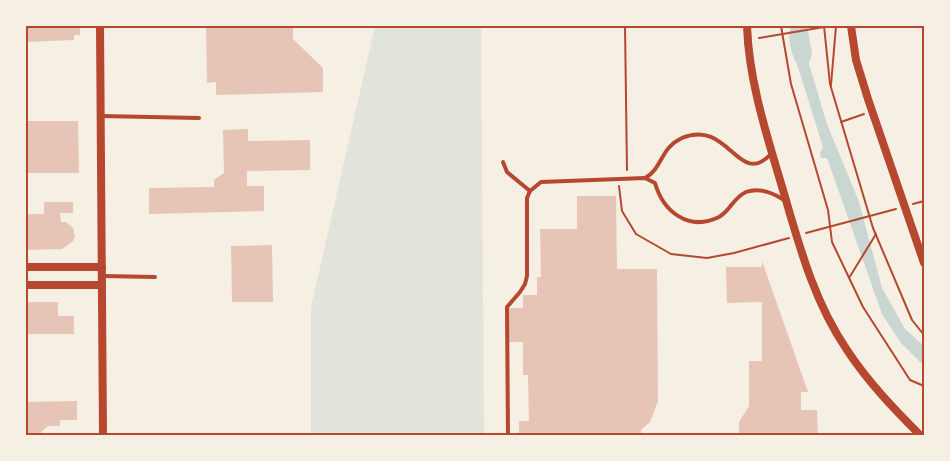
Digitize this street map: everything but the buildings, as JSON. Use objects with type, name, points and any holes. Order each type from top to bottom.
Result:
[{"type":"street","points":[[100,26],[103,435]]},
{"type":"street","points":[[747,26],[757,101],[805,266],[845,348],[884,399],[921,435]]},
{"type":"street","points":[[851,26],[856,60],[920,239],[924,263]]},
{"type":"street","points":[[26,267],[102,276]]},
{"type":"street","points":[[26,285],[102,276]]},
{"type":"lane","points":[[100,116],[199,118]]},
{"type":"lane","points":[[645,178],[656,169],[661,156],[670,145],[682,138],[696,135],[711,137],[724,143],[740,161],[748,164],[758,164],[772,154]]},
{"type":"lane","points":[[503,162],[507,172],[530,191]]},
{"type":"lane","points":[[508,435],[507,306],[520,292],[527,276],[527,198],[530,191],[541,182],[645,178],[655,183],[659,196],[667,208],[677,216],[691,221],[705,221],[719,217],[747,191],[769,192],[786,201]]},
{"type":"lane","points":[[102,276],[155,277]]},
{"type":"path","points":[[625,26],[627,179]]},
{"type":"path","points":[[782,26],[791,84],[828,210],[832,242],[863,307],[910,380],[924,386]]},
{"type":"path","points":[[748,40],[824,26],[831,88],[876,234],[912,320],[924,335]]},
{"type":"path","points":[[831,88],[836,26]]},
{"type":"path","points":[[841,122],[872,110]]},
{"type":"path","points":[[618,179],[622,211],[636,234],[671,254],[707,258],[790,238]]},
{"type":"path","points":[[913,204],[924,201]]},
{"type":"path","points":[[801,235],[902,207]]},
{"type":"path","points":[[849,278],[876,234]]},
{"type":"shaded area","points":[[375,26],[481,26],[484,435],[311,435],[311,307]]},
{"type":"shaded area","points":[[791,26],[807,26],[812,53],[809,64],[827,124],[859,202],[882,288],[905,329],[924,346],[924,366],[901,343],[882,314],[827,158],[821,158],[820,153],[823,147],[791,50],[789,35]]}]
